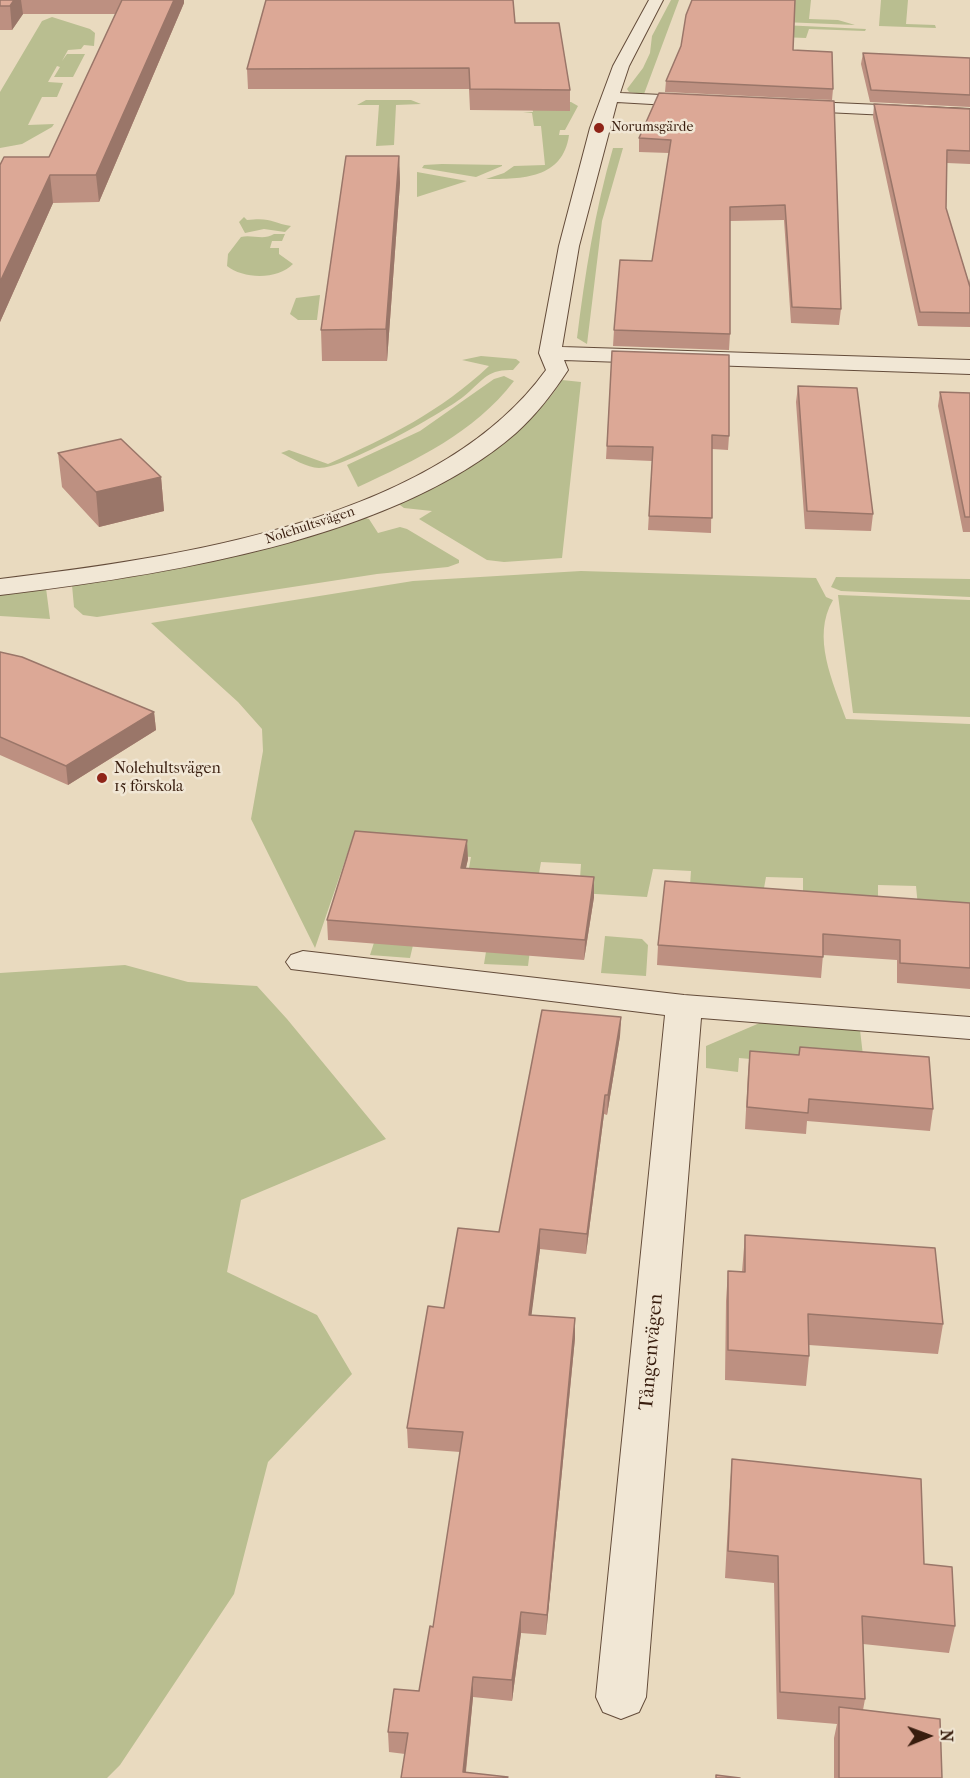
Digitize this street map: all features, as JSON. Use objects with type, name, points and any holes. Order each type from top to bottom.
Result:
[{"type":"street","name":"Nolehultsvägen","points":[[0,586],[127,571],[221,553],[326,523],[442,473],[502,433],[542,392],[557,370],[550,353],[569,246],[609,97],[621,66],[656,0]]},
{"type":"street","points":[[609,97],[722,103]]},
{"type":"street","points":[[768,105],[970,114]]},
{"type":"street","name":"Nolehultsvägen","points":[[0,571],[135,555],[210,540],[265,525],[353,494],[438,454],[470,433],[501,408],[522,384],[531,367],[550,353]]},
{"type":"street","points":[[550,353],[970,367]]},
{"type":"street","points":[[303,962],[684,1006],[970,1028]]},
{"type":"street","name":"Tångenvägen","points":[[621,1698],[684,1006]]},
{"type":"green space","points":[[671,0],[679,0],[644,94],[629,92],[627,89],[643,68],[650,53],[652,36]]},
{"type":"green space","points":[[787,0],[811,0],[809,19],[838,20],[855,25],[783,22]]},
{"type":"green space","points":[[881,0],[908,0],[906,24],[935,25],[936,28],[879,26]]},
{"type":"green space","points":[[52,17],[90,29],[95,33],[94,46],[84,45],[81,49],[68,50],[62,61],[67,54],[85,54],[73,77],[54,77],[60,67],[57,66],[48,82],[63,83],[57,97],[42,97],[28,125],[54,124],[52,127],[22,144],[0,148],[0,92],[42,21]]},
{"type":"green space","points":[[782,25],[866,29],[865,31],[809,29],[806,38],[780,37]]},
{"type":"green space","points":[[366,100],[411,100],[421,104],[396,105],[394,145],[376,146],[379,105],[357,105]]},
{"type":"green space","points":[[571,102],[578,106],[565,130],[560,130],[559,135],[569,135],[565,150],[559,160],[539,174],[486,179],[504,173],[514,166],[545,165],[541,126],[534,126],[532,113],[523,112],[533,112],[532,106]]},
{"type":"green space","points":[[613,148],[623,148],[602,221],[587,344],[577,338],[580,314],[596,218]]},
{"type":"green space","points":[[424,165],[502,166],[476,177],[422,168]]},
{"type":"green space","points":[[417,172],[467,181],[417,197]]},
{"type":"green space","points":[[244,217],[247,220],[267,220],[291,226],[285,232],[264,229],[245,233],[239,222]]},
{"type":"green space","points":[[285,234],[282,241],[272,241],[270,248],[279,248],[279,254],[293,264],[287,269],[279,273],[260,276],[242,273],[227,266],[228,254],[241,237],[266,237]]},
{"type":"green space","points":[[320,295],[317,320],[298,320],[290,314],[296,298]]},
{"type":"green space","points":[[481,356],[516,359],[520,362],[513,370],[491,374],[463,397],[392,439],[332,466],[314,468],[281,453],[289,450],[328,464],[372,444],[433,410],[471,382],[489,366],[462,360]]},
{"type":"green space","points":[[504,376],[514,381],[481,416],[443,443],[358,487],[347,465],[420,431],[494,379]]},
{"type":"green space","points":[[562,380],[581,382],[562,558],[504,562],[487,560],[419,519],[432,511],[404,508],[396,502],[488,450],[510,434],[548,400]]},
{"type":"green space","points":[[362,517],[369,519],[378,533],[400,527],[407,529],[459,560],[459,563],[448,567],[377,574],[97,617],[83,615],[74,607],[72,585],[177,568]]},
{"type":"green space","points":[[581,571],[816,578],[826,597],[833,600],[827,614],[824,644],[830,675],[846,719],[970,724],[970,920],[919,917],[916,886],[878,885],[878,915],[803,910],[803,878],[766,877],[761,905],[689,900],[691,871],[653,869],[647,897],[579,893],[581,864],[541,862],[536,890],[466,884],[471,857],[350,846],[315,948],[251,819],[263,751],[262,729],[238,702],[151,623],[413,581]]},
{"type":"green space","points":[[836,577],[970,579],[970,597],[841,591],[831,587]]},
{"type":"green space","points":[[46,588],[50,619],[0,616],[0,592]]},
{"type":"green space","points":[[838,595],[970,600],[970,717],[853,713]]},
{"type":"green space","points":[[382,918],[417,928],[410,958],[370,955]]},
{"type":"green space","points":[[490,927],[532,934],[528,966],[484,964]]},
{"type":"green space","points":[[605,936],[642,939],[648,945],[646,976],[601,973]]},
{"type":"green space","points":[[125,965],[188,982],[257,986],[386,1139],[241,1200],[227,1272],[317,1315],[352,1374],[268,1462],[234,1594],[120,1765],[107,1778],[0,1778],[0,973]]},
{"type":"green space","points":[[762,1022],[860,1030],[864,1064],[857,1068],[739,1058],[738,1072],[706,1068],[706,1046]]},
{"type":"building","points":[[0,0],[14,0],[10,6],[0,6]]},
{"type":"building","points":[[122,0],[174,0],[96,175],[50,175],[0,282],[0,165],[4,157],[49,157]]},
{"type":"building","points":[[266,0],[513,0],[515,23],[559,23],[570,90],[470,89],[469,68],[247,69]]},
{"type":"building","points":[[692,0],[795,0],[793,50],[832,52],[833,89],[666,81],[681,46],[686,15]]},
{"type":"building","points":[[863,53],[970,58],[970,95],[871,90]]},
{"type":"building","points":[[659,93],[834,101],[841,309],[792,307],[785,205],[730,207],[730,334],[614,330],[620,260],[652,261],[671,140],[639,138]]},
{"type":"building","points":[[874,104],[970,109],[970,151],[947,150],[946,208],[970,287],[970,313],[920,312]]},
{"type":"building","points":[[346,156],[399,156],[386,329],[321,330]]},
{"type":"building","points":[[612,351],[729,355],[729,436],[712,435],[712,518],[649,516],[653,447],[607,446]]},
{"type":"building","points":[[798,386],[857,388],[873,514],[807,511]]},
{"type":"building","points":[[940,392],[970,393],[970,517],[965,517]]},
{"type":"building","points":[[121,439],[161,477],[96,492],[58,453]]},
{"type":"building","points":[[0,652],[22,657],[154,712],[66,766],[0,737]]},
{"type":"building","points":[[355,831],[467,840],[461,868],[594,877],[585,940],[327,920]]},
{"type":"building","points":[[665,881],[970,903],[970,968],[900,963],[900,940],[823,934],[823,957],[658,945]]},
{"type":"building","points":[[542,1010],[621,1017],[608,1095],[605,1095],[587,1234],[540,1229],[529,1315],[575,1318],[547,1615],[521,1612],[512,1680],[473,1677],[463,1772],[508,1777],[401,1778],[408,1733],[388,1732],[394,1689],[419,1691],[430,1626],[433,1627],[463,1432],[407,1428],[428,1306],[444,1308],[458,1228],[499,1232]]},
{"type":"building","points":[[800,1047],[929,1057],[933,1109],[809,1099],[808,1113],[747,1107],[750,1051],[799,1055]]},
{"type":"building","points":[[745,1235],[935,1248],[943,1324],[808,1314],[809,1356],[728,1350],[728,1271],[745,1272]]},
{"type":"building","points":[[732,1459],[921,1479],[924,1564],[952,1567],[955,1626],[862,1616],[865,1699],[780,1692],[778,1556],[728,1551]]},
{"type":"building","points":[[839,1707],[940,1719],[942,1778],[839,1778]]},
{"type":"building","points":[[716,1775],[740,1778],[716,1778]]},
{"type":"place","name":"Norumsgärde","points":[[599,128]]},
{"type":"place","name":"Nolehultsvägen 15 förskola","points":[[102,778]]}]
